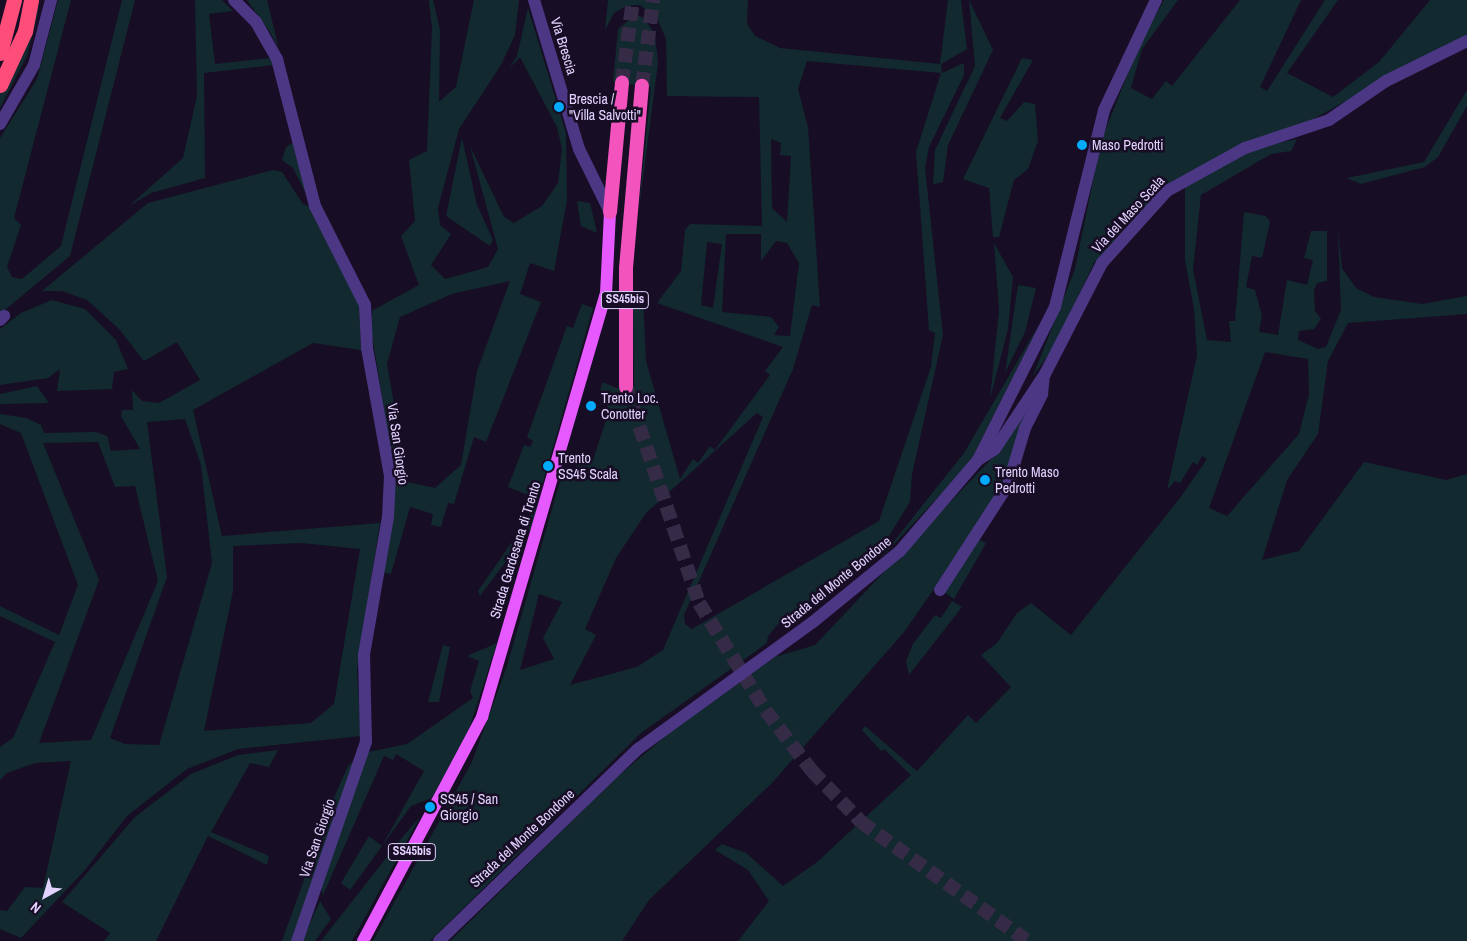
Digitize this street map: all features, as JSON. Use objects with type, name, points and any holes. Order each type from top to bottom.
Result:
[{"type":"highway","points":[[0,53],[14,0]]},
{"type":"highway","points":[[0,85],[25,31],[31,0]]},
{"type":"highway","name":"Strada Gardesana di Trento","points":[[610,212],[622,84]]},
{"type":"highway","name":"SS45bis","points":[[626,387],[626,268],[642,86]]},
{"type":"main road","name":"Strada Gardesana di Trento","points":[[363,941],[482,718],[606,294],[610,212]]},
{"type":"street","points":[[0,124],[34,65],[51,0]]},
{"type":"street","name":"Via San Giorgio","points":[[234,0],[271,46],[315,206],[365,305],[367,348],[390,476],[388,517],[364,655],[366,742],[297,941]]},
{"type":"street","name":"Via Brescia","points":[[534,0],[579,148],[610,212]]},
{"type":"street","name":"Strada del Monte Bondone","points":[[438,941],[638,750],[825,612],[900,552],[978,460],[1056,307],[1104,110],[1156,0]]},
{"type":"street","name":"Via del Maso Scala","points":[[978,460],[995,449],[1045,374],[1098,269],[1175,184],[1245,148],[1329,120],[1386,81],[1467,41]]},
{"type":"street","points":[[940,590],[1008,485],[1026,428],[1042,394],[1045,374]]},
{"type":"green space","points":[[35,0],[39,0],[38,13],[27,56],[0,108],[0,92]]},
{"type":"green space","points":[[58,0],[71,0],[14,218],[21,225],[7,267],[12,277],[22,279],[61,246],[122,0],[135,0],[70,256],[0,314],[0,138],[37,79]]},
{"type":"green space","points":[[195,0],[222,0],[233,11],[209,14],[215,64],[271,58],[274,65],[204,73],[205,178],[151,193],[129,206],[183,158],[197,96]]},
{"type":"green space","points":[[247,0],[267,0],[279,49],[270,32]]},
{"type":"green space","points":[[429,0],[433,0],[440,30],[439,102],[456,87],[474,0],[519,0],[515,35],[501,65],[459,129],[438,208],[440,225],[451,234],[431,265],[445,279],[488,267],[498,249],[470,146],[504,217],[514,223],[542,206],[558,183],[562,149],[557,127],[520,57],[509,69],[517,56],[528,8],[566,133],[567,200],[554,271],[530,263],[520,294],[541,302],[486,442],[474,437],[454,504],[448,503],[441,527],[431,525],[433,514],[410,507],[391,574],[382,572],[393,466],[370,322],[373,310],[419,285],[401,236],[415,221],[409,160],[427,151],[432,28]],"holes":[[[510,281],[477,371],[461,465],[435,488],[408,482],[387,364],[400,317],[452,294]]]},
{"type":"green space","points":[[608,0],[748,0],[747,24],[755,36],[780,48],[940,64],[948,0],[961,0],[967,49],[941,64],[942,73],[964,63],[964,75],[929,147],[925,168],[943,335],[912,474],[910,502],[882,547],[849,580],[779,623],[768,636],[767,643],[641,733],[430,941],[373,941],[472,762],[507,666],[562,474],[573,477],[579,456],[593,460],[608,414],[606,398],[600,394],[602,382],[617,388],[634,386],[633,294],[643,298],[646,361],[680,479],[693,459],[698,463],[710,446],[715,450],[770,375],[765,371],[783,347],[657,303],[681,271],[685,230],[690,224],[762,226],[759,97],[667,96],[666,39],[657,18],[640,5],[626,6],[614,13],[605,30]],"holes":[[[807,61],[941,73],[916,152],[929,330],[935,333],[931,367],[879,521],[692,629],[685,624],[684,615],[793,369],[812,305],[820,307],[808,127],[798,89]],[[771,139],[781,143],[780,155],[791,156],[787,222],[772,208]],[[726,234],[761,234],[761,261],[776,241],[787,243],[799,263],[790,336],[774,335],[779,327],[771,317],[722,312]],[[707,242],[722,244],[713,308],[701,305]],[[757,413],[763,417],[663,650],[637,667],[570,685],[596,635],[585,629],[616,558],[646,513]],[[539,594],[562,602],[543,638],[554,659],[520,670]]]},
{"type":"green space","points":[[969,0],[993,50],[948,145],[943,182],[933,184],[935,150],[975,66]]},
{"type":"green space","points":[[1164,0],[1178,0],[1142,49],[1131,88],[1152,99],[1166,81],[1172,86],[1240,0],[1301,0],[1260,87],[1267,91],[1325,0],[1338,0],[1287,73],[1333,97],[1379,62],[1430,0],[1467,0],[1467,35],[1293,130],[1232,149],[1168,184],[1094,263],[1054,347],[1033,376],[1075,269],[1101,141],[1140,43]]},
{"type":"green space","points":[[635,15],[643,17],[655,34],[658,63],[638,216],[651,87],[613,82],[618,29]]},
{"type":"green space","points":[[1022,58],[1033,60],[1000,118],[1007,121],[1024,102],[1035,104],[1038,141],[1028,169],[1014,180],[999,237],[993,237],[989,188],[963,179]]},
{"type":"green space","points":[[1467,90],[1467,106],[1438,157],[1425,167],[1361,184],[1347,178],[1424,162]]},
{"type":"green space","points":[[462,138],[477,205],[493,240],[490,246],[446,216]]},
{"type":"green space","points":[[1297,139],[1291,151],[1271,154],[1201,195],[1193,269],[1207,340],[1231,342],[1229,321],[1235,321],[1244,212],[1266,216],[1270,222],[1262,258],[1252,256],[1246,287],[1255,290],[1262,316],[1259,332],[1278,335],[1287,280],[1307,285],[1313,260],[1304,258],[1311,231],[1327,231],[1327,281],[1317,283],[1314,290],[1315,311],[1321,319],[1314,329],[1299,331],[1298,340],[1318,349],[1326,347],[1341,310],[1338,228],[1342,268],[1356,288],[1374,297],[1422,304],[1467,296],[1467,314],[1348,323],[1328,361],[1318,434],[1287,480],[1262,560],[1299,551],[1364,462],[1446,480],[1467,474],[1467,941],[738,941],[769,901],[748,870],[715,850],[722,844],[746,853],[783,886],[817,862],[911,775],[884,749],[881,751],[862,730],[865,726],[917,771],[968,715],[976,723],[1011,687],[981,655],[997,643],[1017,613],[1031,603],[1071,635],[1180,498],[1207,459],[1202,456],[1197,465],[1193,462],[1180,483],[1175,481],[1167,490],[1197,356],[1194,309],[1185,260],[1185,184],[1256,148]],"holes":[[[1265,352],[1308,359],[1309,394],[1299,434],[1227,516],[1209,508]]]},
{"type":"green space","points":[[295,141],[307,196],[293,168],[282,160],[286,147]]},
{"type":"green space","points":[[273,170],[282,172],[303,204],[312,207],[359,302],[361,350],[313,343],[193,410],[222,536],[380,523],[357,670],[361,736],[238,749],[187,769],[127,816],[85,870],[21,938],[0,929],[0,910],[7,911],[25,887],[43,888],[71,761],[35,763],[7,773],[0,780],[0,747],[13,738],[55,642],[0,616],[0,606],[59,635],[78,585],[21,433],[0,424],[0,414],[26,418],[41,425],[44,433],[96,432],[107,436],[111,451],[140,449],[121,416],[122,410],[133,410],[132,390],[142,401],[159,403],[200,380],[177,342],[144,361],[119,329],[87,300],[62,291],[42,291],[148,203]],"holes":[[[185,419],[201,465],[212,563],[159,745],[125,744],[110,738],[167,577],[147,422]],[[98,442],[115,487],[135,486],[158,581],[91,740],[39,743],[99,580],[43,443]],[[302,543],[360,549],[334,704],[311,723],[204,731],[233,591],[233,546]]]},
{"type":"green space","points":[[577,201],[590,203],[597,233],[581,226]]},
{"type":"green space","points":[[994,243],[1013,277],[1008,329],[990,399],[999,310]]},
{"type":"green space","points":[[1018,285],[1036,288],[1025,332],[1005,373]]},
{"type":"green space","points":[[52,300],[85,309],[116,340],[128,369],[114,372],[112,389],[57,391],[60,369],[48,378],[0,385],[0,329],[21,313]]},
{"type":"green space","points":[[582,304],[593,308],[543,482],[533,497],[508,487],[524,445],[530,447],[533,441],[527,437],[567,326],[573,328]]},
{"type":"green space","points":[[1041,321],[970,463],[880,559],[964,453]]},
{"type":"green space","points":[[37,386],[49,403],[0,404],[0,394]]},
{"type":"green space","points":[[1037,394],[1005,487],[904,632],[772,783],[649,900],[622,941],[450,941],[617,777],[673,730],[775,657],[815,645],[993,457]]},
{"type":"green space","points":[[539,503],[531,528],[480,596],[478,591]]},
{"type":"green space","points":[[977,539],[986,543],[954,599],[944,592]]},
{"type":"green space","points":[[952,601],[962,607],[909,675],[906,661],[913,644],[935,615],[941,618]]},
{"type":"green space","points":[[497,643],[469,729],[432,798],[411,806],[382,846],[424,771],[396,754],[393,760],[384,756],[323,895],[321,888],[368,752],[407,744],[473,698],[470,691],[479,661],[467,656]]},
{"type":"green space","points":[[443,645],[450,647],[439,702],[428,702]]},
{"type":"green space","points":[[278,750],[269,767],[250,763],[211,832],[269,856],[267,865],[208,836],[156,941],[104,941],[110,933],[62,902],[135,817],[191,774],[238,755]]},
{"type":"green space","points":[[357,757],[291,941],[282,941],[304,880],[304,865],[348,766]]},
{"type":"green space","points":[[420,817],[352,941],[321,941],[405,834]]},
{"type":"green space","points":[[369,836],[382,846],[350,890],[341,883]]},
{"type":"green space","points":[[320,901],[331,919],[315,941],[302,941]]},
{"type":"tunnel","points":[[622,83],[633,0]]},
{"type":"tunnel","points":[[642,86],[653,0]]},
{"type":"tunnel","points":[[626,387],[699,603],[766,711],[812,771],[861,822],[1027,941]]},
{"type":"place","name":"Brescia / \"Villa Salvotti\"","points":[[559,107]]},
{"type":"place","name":"Maso Pedrotti","points":[[1082,145]]},
{"type":"place","name":"Trento Loc. Conotter","points":[[591,406]]},
{"type":"place","name":"Trento SS45 Scala","points":[[548,466]]},
{"type":"place","name":"Trento Maso Pedrotti","points":[[985,480]]},
{"type":"place","name":"SS45 / San Giorgio","points":[[430,807]]}]
